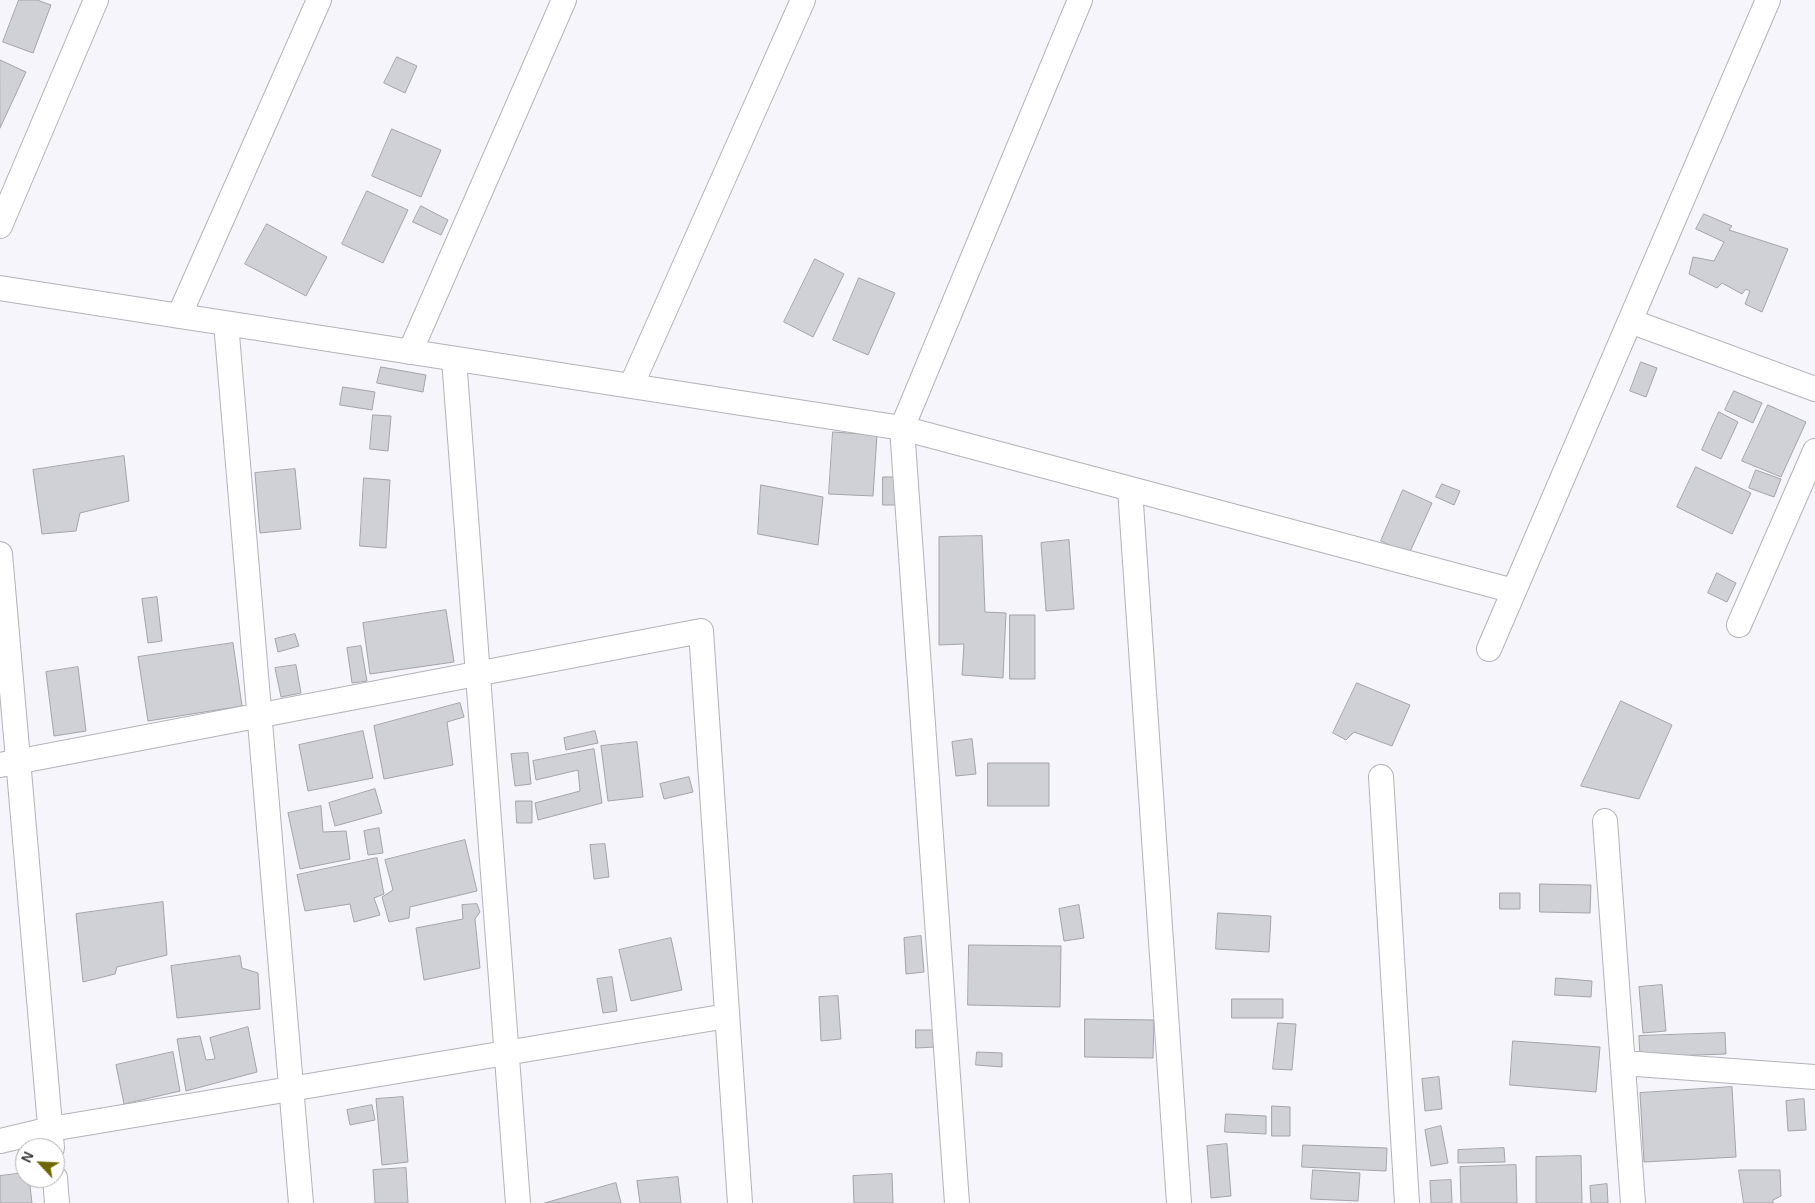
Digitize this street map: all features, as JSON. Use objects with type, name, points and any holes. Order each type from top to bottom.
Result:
[{"type":"street","points":[[0,226],[96,0]]},
{"type":"street","points":[[180,316],[319,0]]},
{"type":"street","points":[[410,352],[564,0]]},
{"type":"street","points":[[632,386],[803,0]]},
{"type":"street","points":[[957,1203],[902,428],[1080,0]]},
{"type":"street","points":[[1489,649],[1768,0]]},
{"type":"street","points":[[0,288],[902,428],[1514,591]]},
{"type":"street","points":[[1630,321],[1815,389]]},
{"type":"street","points":[[226,323],[300,1203]]},
{"type":"street","points":[[454,358],[518,1203]]},
{"type":"street","points":[[1739,625],[1815,450]]},
{"type":"street","points":[[1130,489],[1179,1203]]},
{"type":"street","points":[[0,554],[9,764],[52,1138]]},
{"type":"street","points":[[9,764],[701,631],[740,1203]]},
{"type":"street","points":[[1381,778],[1407,1203]]},
{"type":"street","points":[[1605,821],[1633,1203]]},
{"type":"street","points":[[57,1138],[291,1089],[727,1016]]},
{"type":"street","points":[[1623,1063],[1815,1077]]},
{"type":"street","points":[[0,1141],[15,1140]]},
{"type":"street","points":[[56,1188],[57,1203]]},
{"type":"building","points":[[19,0],[37,0],[51,5],[33,53],[3,42]]},
{"type":"building","points":[[397,57],[417,66],[405,93],[384,83]]},
{"type":"building","points":[[0,60],[26,72],[0,128]]},
{"type":"building","points":[[392,129],[441,150],[421,197],[372,176]]},
{"type":"building","points":[[367,191],[408,210],[383,263],[342,244]]},
{"type":"building","points":[[421,206],[448,220],[441,235],[413,222]]},
{"type":"building","points":[[1704,214],[1732,226],[1729,230],[1788,249],[1762,312],[1745,304],[1750,291],[1746,289],[1742,294],[1722,283],[1717,288],[1689,274],[1693,257],[1714,261],[1724,242],[1696,229]]},
{"type":"building","points":[[267,224],[327,257],[306,296],[245,264]]},
{"type":"building","points":[[815,259],[844,274],[813,337],[784,322]]},
{"type":"building","points":[[859,278],[895,293],[868,355],[833,340]]},
{"type":"building","points":[[1641,362],[1657,368],[1646,397],[1630,391]]},
{"type":"building","points":[[381,367],[426,375],[423,392],[377,383]]},
{"type":"building","points":[[343,387],[375,392],[372,410],[340,405]]},
{"type":"building","points":[[1734,391],[1762,403],[1753,423],[1725,410]]},
{"type":"building","points":[[1768,405],[1806,422],[1781,477],[1742,461]]},
{"type":"building","points":[[1719,412],[1738,422],[1721,459],[1702,450]]},
{"type":"building","points":[[373,415],[391,416],[388,451],[370,449]]},
{"type":"building","points":[[833,432],[877,435],[873,496],[829,494]]},
{"type":"building","points":[[124,456],[129,501],[80,513],[76,531],[42,534],[33,470]]},
{"type":"building","points":[[1696,467],[1751,493],[1732,534],[1677,507]]},
{"type":"building","points":[[295,469],[301,529],[260,533],[255,473]]},
{"type":"building","points":[[1756,470],[1781,479],[1774,497],[1749,488]]},
{"type":"building","points":[[883,477],[902,477],[901,505],[883,505]]},
{"type":"building","points":[[364,478],[390,480],[386,548],[360,546]]},
{"type":"building","points":[[1442,484],[1460,491],[1454,505],[1436,497]]},
{"type":"building","points":[[761,485],[823,497],[818,545],[758,534]]},
{"type":"building","points":[[1403,490],[1432,503],[1409,554],[1381,541]]},
{"type":"building","points":[[982,536],[985,612],[1006,613],[1003,678],[962,675],[964,644],[939,645],[939,537]]},
{"type":"building","points":[[1069,540],[1074,609],[1046,611],[1041,543]]},
{"type":"building","points":[[1717,573],[1736,583],[1727,602],[1708,593]]},
{"type":"building","points":[[157,597],[162,641],[148,643],[142,599]]},
{"type":"building","points":[[446,610],[454,662],[370,674],[363,623]]},
{"type":"building","points":[[1010,615],[1035,615],[1035,679],[1010,679]]},
{"type":"building","points":[[295,634],[299,646],[278,652],[275,639]]},
{"type":"building","points":[[233,643],[242,706],[148,721],[138,657]]},
{"type":"building","points":[[361,646],[367,681],[352,683],[347,648]]},
{"type":"building","points":[[296,665],[301,693],[281,697],[275,668]]},
{"type":"building","points":[[78,667],[86,731],[54,736],[46,672]]},
{"type":"building","points":[[1357,683],[1410,705],[1392,746],[1354,732],[1346,740],[1333,733]]},
{"type":"building","points":[[1621,701],[1672,725],[1639,799],[1581,786]]},
{"type":"building","points":[[460,703],[464,717],[447,722],[453,765],[384,779],[374,726]]},
{"type":"building","points":[[363,731],[373,778],[308,791],[299,745]]},
{"type":"building","points":[[595,731],[598,743],[566,750],[564,738]]},
{"type":"building","points":[[972,739],[976,774],[956,776],[952,742]]},
{"type":"building","points":[[637,742],[643,797],[608,801],[601,746]]},
{"type":"building","points":[[594,749],[602,803],[538,820],[535,803],[580,791],[578,770],[536,780],[533,761]]},
{"type":"building","points":[[528,753],[531,784],[515,786],[511,754]]},
{"type":"building","points":[[988,763],[1049,763],[1049,806],[988,806]]},
{"type":"building","points":[[689,777],[693,792],[664,799],[660,784]]},
{"type":"building","points":[[375,789],[382,813],[335,826],[329,803]]},
{"type":"building","points":[[516,801],[532,801],[532,823],[517,823]]},
{"type":"building","points":[[321,806],[323,832],[346,831],[350,859],[300,869],[288,813]]},
{"type":"building","points":[[379,828],[383,853],[368,855],[364,831]]},
{"type":"building","points":[[465,840],[477,891],[410,907],[409,918],[389,922],[382,897],[393,890],[385,860]]},
{"type":"building","points":[[605,844],[609,877],[594,879],[590,845]]},
{"type":"building","points":[[377,858],[384,894],[374,898],[380,915],[354,922],[350,904],[305,911],[297,875]]},
{"type":"building","points":[[1540,884],[1591,885],[1590,913],[1540,912]]},
{"type":"building","points":[[1500,893],[1520,893],[1520,909],[1500,909]]},
{"type":"building","points":[[163,902],[167,955],[117,967],[115,974],[83,982],[76,914]]},
{"type":"building","points":[[477,904],[480,912],[475,919],[480,968],[424,980],[416,928],[463,919],[462,905]]},
{"type":"building","points":[[1079,905],[1084,938],[1064,941],[1059,909]]},
{"type":"building","points":[[1218,913],[1271,916],[1269,952],[1216,949]]},
{"type":"building","points":[[921,936],[924,972],[906,974],[904,938]]},
{"type":"building","points":[[671,938],[682,990],[631,1001],[619,950]]},
{"type":"building","points":[[969,945],[1061,946],[1060,1007],[968,1005]]},
{"type":"building","points":[[240,956],[242,968],[258,973],[260,1009],[177,1018],[171,966]]},
{"type":"building","points":[[612,977],[617,1011],[603,1013],[597,979]]},
{"type":"building","points":[[1556,978],[1592,981],[1591,997],[1555,995]]},
{"type":"building","points":[[1662,985],[1666,1031],[1643,1033],[1639,987]]},
{"type":"building","points":[[838,996],[841,1039],[821,1041],[819,997]]},
{"type":"building","points":[[1232,999],[1283,999],[1283,1018],[1232,1018]]},
{"type":"building","points":[[1085,1019],[1154,1020],[1153,1058],[1085,1057]]},
{"type":"building","points":[[1278,1023],[1296,1024],[1292,1070],[1273,1069]]},
{"type":"building","points":[[248,1027],[257,1072],[186,1091],[177,1039],[200,1036],[206,1060],[215,1059],[210,1038]]},
{"type":"building","points":[[916,1030],[935,1030],[935,1047],[916,1048]]},
{"type":"building","points":[[1725,1033],[1726,1054],[1640,1057],[1639,1036]]},
{"type":"building","points":[[1513,1041],[1600,1047],[1596,1092],[1510,1085]]},
{"type":"building","points":[[173,1052],[180,1091],[124,1104],[116,1065]]},
{"type":"building","points":[[977,1052],[1002,1053],[1002,1067],[976,1065]]},
{"type":"building","points":[[1439,1077],[1442,1109],[1425,1111],[1422,1079]]},
{"type":"building","points":[[1732,1087],[1736,1157],[1644,1162],[1640,1093]]},
{"type":"building","points":[[403,1097],[408,1162],[382,1165],[376,1099]]},
{"type":"building","points":[[1804,1099],[1806,1130],[1788,1131],[1786,1101]]},
{"type":"building","points":[[372,1105],[375,1120],[350,1125],[347,1110]]},
{"type":"building","points":[[1272,1106],[1290,1107],[1290,1136],[1272,1136]]},
{"type":"building","points":[[1226,1114],[1266,1116],[1266,1134],[1225,1132]]},
{"type":"building","points":[[1441,1126],[1448,1163],[1431,1166],[1425,1130]]},
{"type":"building","points":[[1227,1144],[1231,1196],[1211,1198],[1207,1146]]},
{"type":"building","points":[[1303,1145],[1387,1148],[1386,1171],[1302,1167]]},
{"type":"building","points":[[1504,1148],[1505,1162],[1458,1163],[1458,1150]]},
{"type":"building","points":[[1581,1156],[1582,1203],[1536,1203],[1536,1157]]},
{"type":"building","points":[[1516,1165],[1517,1203],[1461,1203],[1460,1167]]},
{"type":"building","points":[[406,1168],[408,1203],[375,1203],[373,1170]]},
{"type":"building","points":[[1313,1170],[1360,1173],[1358,1201],[1311,1199]]},
{"type":"building","points":[[1739,1170],[1780,1170],[1781,1196],[1773,1200],[1773,1203],[1744,1203]]},
{"type":"building","points":[[15,1174],[15,1188],[30,1188],[32,1203],[0,1203],[0,1176]]},
{"type":"building","points":[[892,1174],[893,1203],[854,1203],[853,1176]]},
{"type":"building","points":[[678,1177],[681,1203],[640,1203],[637,1181]]},
{"type":"building","points":[[1451,1180],[1452,1203],[1431,1203],[1430,1181]]},
{"type":"building","points":[[616,1183],[621,1203],[545,1203]]},
{"type":"building","points":[[1607,1184],[1608,1203],[1591,1203],[1590,1186]]}]
